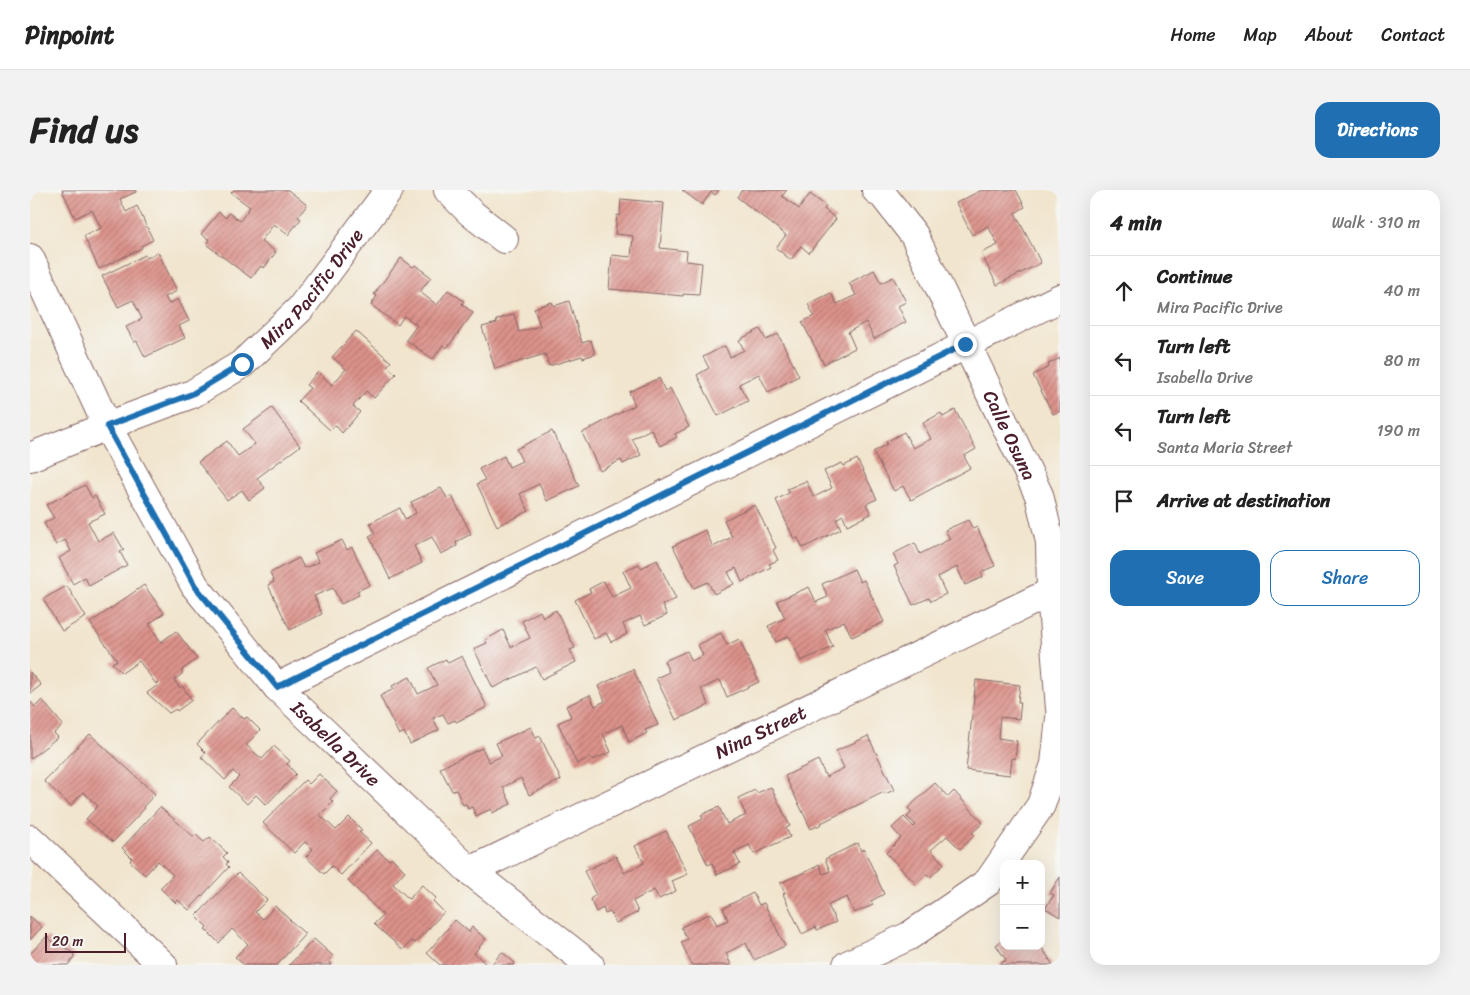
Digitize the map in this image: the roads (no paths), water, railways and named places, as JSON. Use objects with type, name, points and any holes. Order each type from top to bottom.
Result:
[{"type":"street","name":"Mira Pacific Drive","points":[[30,457],[192,394],[242,364],[300,309],[389,190]]},
{"type":"street","points":[[448,190],[471,213],[504,239]]},
{"type":"street","name":"Calle Osuna","points":[[876,190],[883,195],[914,236],[1039,495],[1050,542],[1051,592],[1060,709]]},
{"type":"street","name":"Isabella Drive","points":[[30,258],[107,426],[195,586],[277,687],[470,870],[590,965]]},
{"type":"street","points":[[277,687],[1060,298]]},
{"type":"street","name":"Nina Street","points":[[470,870],[1051,592]]},
{"type":"street","points":[[847,965],[909,936],[988,882],[1041,805],[1055,764],[1060,718]]},
{"type":"street","points":[[30,839],[164,965]]}]
